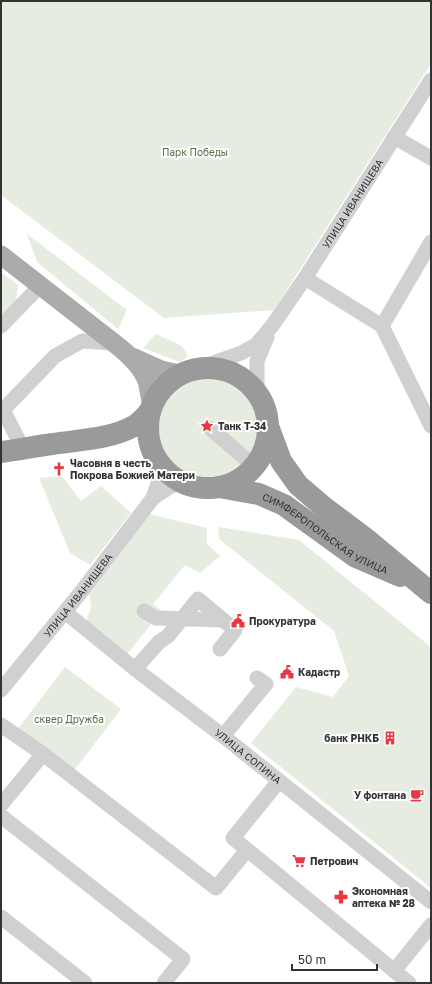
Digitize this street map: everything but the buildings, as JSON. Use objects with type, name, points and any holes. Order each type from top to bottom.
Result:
[{"type":"highway","points":[[1,452],[98,438],[125,430],[141,422],[151,408],[158,393],[168,382],[189,371],[216,368],[232,372],[246,381],[257,393],[263,403],[268,424],[267,439],[262,454],[254,466],[244,476],[232,482],[219,487],[203,488],[187,484],[176,479],[166,471],[156,458],[150,445],[148,434],[148,422],[151,408]]},
{"type":"highway","name":"СИМФЕРОПОЛЬСКАЯ УЛИЦА","points":[[268,424],[280,461],[298,485],[429,591]]},
{"type":"highway","points":[[98,438],[119,439],[133,443],[156,458]]},
{"type":"highway","name":"СИМФЕРОПОЛЬСКАЯ УЛИЦА","points":[[219,487],[259,494],[284,505],[356,557],[429,591]]},
{"type":"main road","points":[[1,255],[128,355],[140,368],[147,381],[151,408]]},
{"type":"main road","points":[[128,355],[161,370],[189,371]]},
{"type":"street","name":"УЛИЦА ИВАНИЩЕВА","points":[[189,371],[241,353],[256,345],[272,326],[305,278],[431,80]]},
{"type":"street","points":[[394,137],[431,158]]},
{"type":"street","points":[[382,326],[431,242]]},
{"type":"street","points":[[305,278],[382,326],[431,426]]},
{"type":"street","points":[[1,326],[40,286]]},
{"type":"street","name":"УЛИЦА ИВАНИЩЕВА","points":[[257,393],[257,361],[272,326]]},
{"type":"street","points":[[23,449],[2,410],[55,356],[82,341],[114,343]]},
{"type":"street","points":[[211,429],[254,466]]},
{"type":"street","name":"УЛИЦА ИВАНИЩЕВА","points":[[153,498],[159,480],[156,458]]},
{"type":"street","name":"УЛИЦА ИВАНИЩЕВА","points":[[1,690],[65,612],[153,498],[171,486],[187,484]]},
{"type":"street","points":[[135,669],[160,642],[168,636],[198,599],[235,630],[220,649]]},
{"type":"street","points":[[144,611],[156,618],[223,620]]},
{"type":"street","name":"УЛИЦА СОПИНА","points":[[65,612],[135,669],[223,736],[431,902]]},
{"type":"street","points":[[223,736],[266,684],[257,678]]},
{"type":"street","points":[[1,725],[43,754],[216,888],[247,850]]},
{"type":"street","points":[[1,805],[43,754]]},
{"type":"street","points":[[279,781],[233,838],[409,983]]},
{"type":"street","points":[[1,816],[183,959],[164,983]]},
{"type":"street","points":[[1,917],[85,983]]},
{"type":"street","points":[[394,971],[431,925]]},
{"type":"green space","name":"Парк Победы","points":[[1,1],[431,1],[431,64],[274,310],[164,318],[1,195]]},
{"type":"green space","points":[[27,234],[127,310],[118,329],[37,262]]},
{"type":"green space","points":[[1,272],[18,285],[16,301],[1,319]]},
{"type":"green space","points":[[156,334],[182,346],[188,356],[180,362],[143,348]]},
{"type":"green space","points":[[207,377],[226,381],[243,392],[254,409],[258,428],[254,447],[243,464],[226,475],[207,479],[188,475],[171,464],[160,447],[156,428],[160,409],[171,392],[188,381]]},
{"type":"green space","points":[[62,476],[81,501],[101,486],[131,513],[90,565],[70,553],[39,478]]},
{"type":"green space","points":[[149,514],[207,528],[207,544],[220,556],[200,573],[185,565],[153,604],[162,611],[127,654],[86,621],[91,608],[89,591]]},
{"type":"green space","points":[[218,527],[299,540],[431,647],[431,888],[251,743],[296,687],[333,697],[349,676],[334,631],[219,539]]},
{"type":"green space","name":"сквер Дружба","points":[[65,667],[121,709],[73,772],[17,730]]},
{"type":"place","name":"Танк Т-34","points":[[207,426]]},
{"type":"place","name":"Часовня в честь Покрова Божией Матери","points":[[59,469]]},
{"type":"place","name":"Прокуратура","points":[[238,621]]},
{"type":"place","name":"Кадастр","points":[[287,672]]},
{"type":"place","name":"банк РНКБ","points":[[390,738]]},
{"type":"place","name":"У фонтана","points":[[417,795]]},
{"type":"place","name":"Петрович","points":[[299,861]]},
{"type":"place","name":"Экономная аптека № 28","points":[[341,897]]}]
